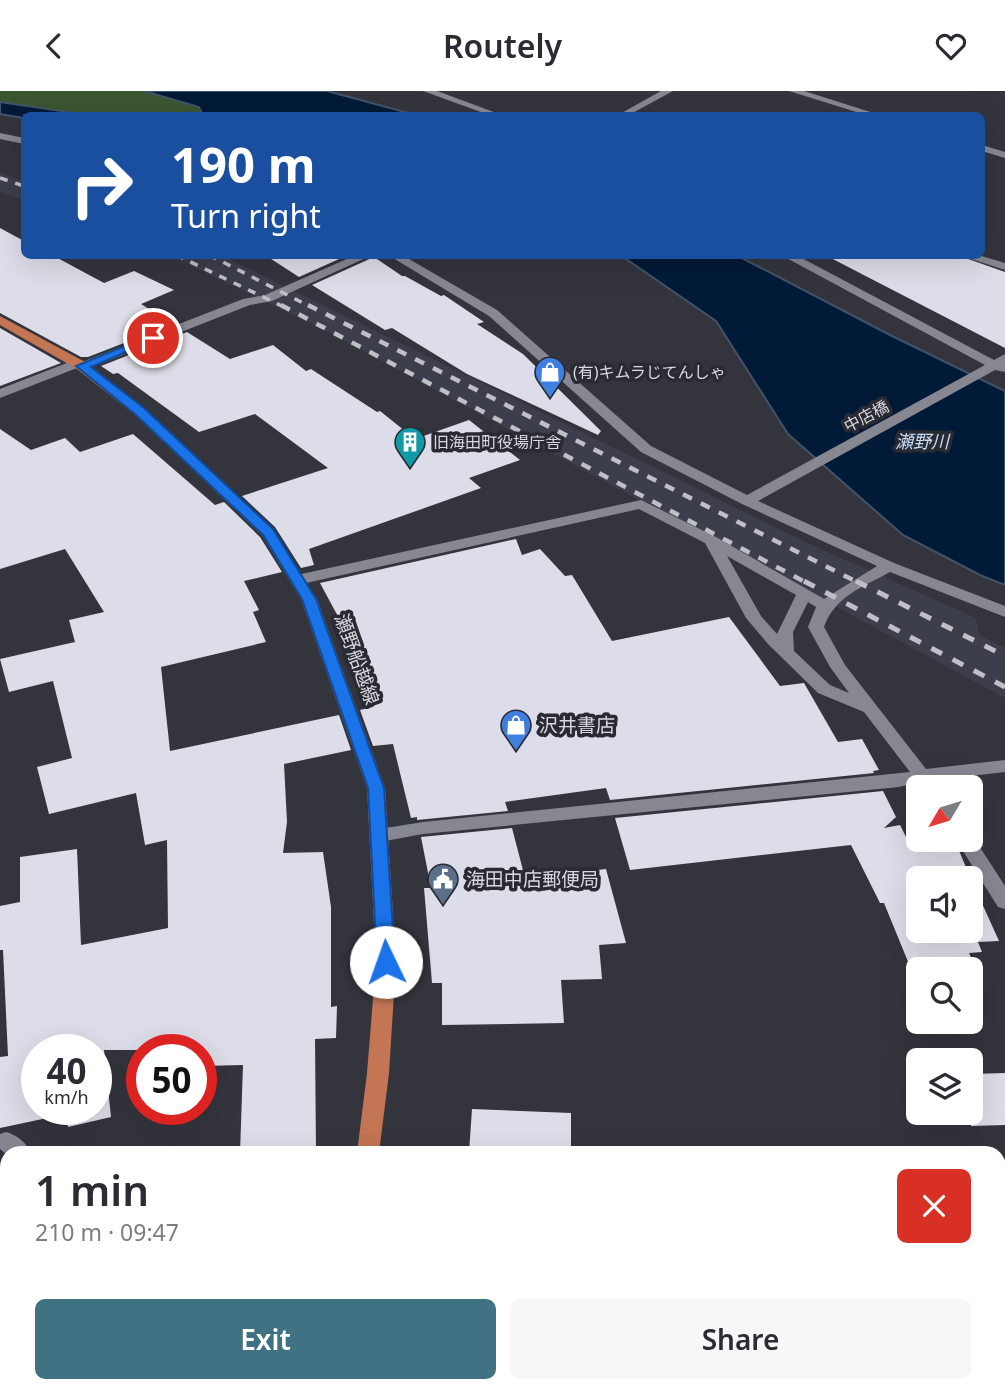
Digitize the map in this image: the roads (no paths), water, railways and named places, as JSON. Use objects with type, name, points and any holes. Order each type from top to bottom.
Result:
[{"type":"main road","name":"瀬野船越線","points":[[0,320],[80,365],[139,411],[268,532],[309,599],[376,788],[386,962],[378,1073],[369,1146]]},
{"type":"street","points":[[428,91],[489,112]]},
{"type":"street","points":[[629,112],[668,91]]},
{"type":"street","points":[[794,91],[864,112]]},
{"type":"street","points":[[0,136],[21,140]]},
{"type":"street","points":[[985,149],[1005,155]]},
{"type":"street","points":[[0,394],[247,302],[268,298],[357,259]]},
{"type":"street","points":[[400,259],[493,313],[646,449],[747,501],[889,566],[1005,612]]},
{"type":"street","points":[[794,259],[1001,365]]},
{"type":"street","points":[[978,259],[1005,267]]},
{"type":"street","name":"中店橋","points":[[747,501],[1001,365]]},
{"type":"street","points":[[297,580],[641,504],[711,540],[826,606]]},
{"type":"street","points":[[711,540],[754,618],[786,652],[824,689],[870,708]]},
{"type":"street","points":[[889,566],[836,596],[826,606],[816,627],[838,667],[922,775]]},
{"type":"street","points":[[786,652],[785,632],[805,594]]},
{"type":"street","points":[[956,775],[1005,765]]},
{"type":"street","points":[[380,835],[656,803],[906,781]]},
{"type":"street","points":[[973,852],[1005,902]]},
{"type":"water","points":[[144,91],[327,91],[405,112],[202,112],[199,107]]},
{"type":"water","points":[[0,102],[68,112],[21,112],[21,118],[0,114]]},
{"type":"water","name":"瀬野川","points":[[626,259],[744,259],[1005,391],[1005,585],[903,535],[788,434],[716,321]]},
{"type":"railway","points":[[0,178],[21,185]]},
{"type":"railway","points":[[184,259],[284,307]]},
{"type":"railway","points":[[217,259],[311,307]]},
{"type":"railway","points":[[281,305],[807,583]]},
{"type":"railway","points":[[308,305],[859,583]]},
{"type":"railway","points":[[804,581],[1005,687]]},
{"type":"railway","points":[[856,581],[1005,656]]},
{"type":"place","name":"(有)キムラじてんしゃ","points":[[550,399]]},
{"type":"place","name":"旧海田町役場庁舎","points":[[410,469]]},
{"type":"place","name":"沢井書店","points":[[516,752]]},
{"type":"place","name":"海田中店郵便局","points":[[443,906]]}]
